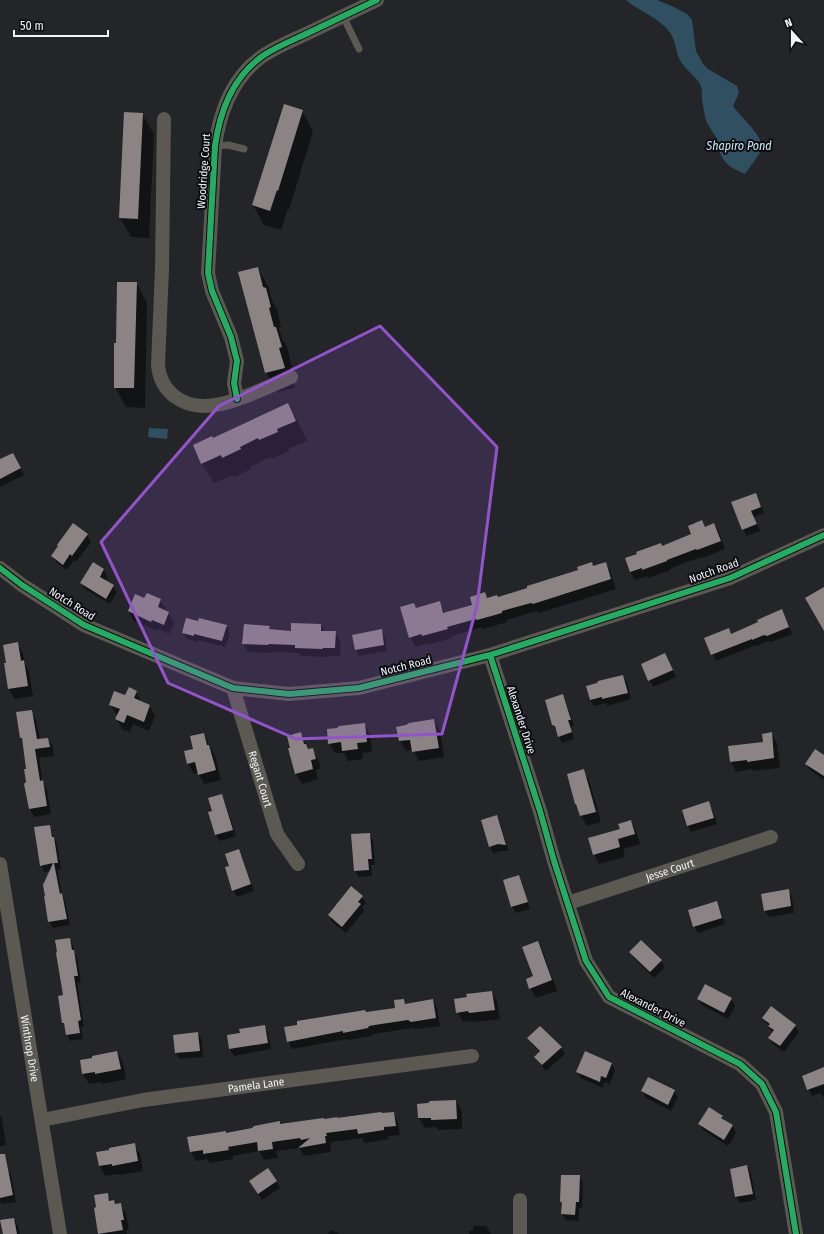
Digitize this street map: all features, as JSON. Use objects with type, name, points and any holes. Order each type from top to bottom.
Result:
[{"type":"street","name":"Woodridge Court","points":[[237,399],[234,383],[238,361],[231,337],[212,291],[208,272],[215,146],[219,122],[226,101],[239,78],[264,56],[282,45],[377,0]]},
{"type":"street","points":[[164,119],[159,374],[172,395],[191,404],[203,406],[216,405],[237,399],[290,377]]},
{"type":"street","name":"Notch Road","points":[[0,568],[22,585],[84,625],[233,688],[289,694],[359,688],[490,656],[730,578],[824,535]]},
{"type":"street","name":"Alexander Drive","points":[[490,656],[586,961],[609,997],[740,1064],[762,1084],[776,1112],[796,1234]]},
{"type":"street","name":"Regant Court","points":[[233,688],[277,834],[298,864]]},
{"type":"street","name":"Jesse Court","points":[[568,904],[771,837]]},
{"type":"street","name":"Winthrop Drive","points":[[0,864],[60,1234]]},
{"type":"street","name":"Pamela Lane","points":[[42,1120],[143,1100],[472,1056]]},
{"type":"street","points":[[520,1200],[520,1234]]},
{"type":"lane","points":[[344,16],[359,49]]},
{"type":"lane","points":[[215,146],[228,145],[244,149]]},
{"type":"highlighted area","points":[[380,326],[497,447],[477,606],[442,734],[296,739],[168,683],[101,542],[219,406]]},
{"type":"water","name":"Shapiro Pond","points":[[626,0],[657,0],[687,14],[692,20],[696,51],[703,64],[708,69],[737,86],[739,93],[733,106],[752,127],[760,139],[762,145],[761,150],[745,174],[736,170],[723,159],[717,139],[707,123],[702,102],[700,84],[681,61],[671,33],[659,21],[636,8]]},
{"type":"water","points":[[149,428],[168,429],[167,439],[148,437]]},
{"type":"building","points":[[284,104],[303,110],[278,191],[277,190],[270,211],[252,205]]},
{"type":"building","points":[[124,112],[143,113],[138,219],[119,218]]},
{"type":"building","points":[[258,267],[263,287],[266,288],[274,327],[276,327],[282,347],[279,348],[285,368],[265,373],[238,272]]},
{"type":"building","points":[[117,282],[137,282],[134,388],[114,388],[114,343],[116,343]]},
{"type":"building","points":[[288,403],[296,421],[277,429],[278,432],[259,440],[258,438],[240,447],[241,449],[222,458],[221,455],[201,464],[193,445],[212,436],[213,438]]},
{"type":"building","points":[[13,453],[21,468],[0,479],[0,459]]},
{"type":"building","points":[[756,493],[761,507],[751,511],[757,524],[742,530],[731,502]]},
{"type":"building","points":[[702,520],[705,527],[714,523],[721,541],[642,570],[642,568],[630,572],[625,558],[637,554],[636,552],[661,543],[662,546],[691,534],[688,526]]},
{"type":"building","points":[[73,523],[88,534],[72,556],[70,554],[63,565],[51,556]]},
{"type":"building","points":[[93,562],[104,569],[100,577],[114,585],[106,599],[80,583]]},
{"type":"building","points":[[592,562],[593,566],[606,562],[611,579],[533,604],[531,603],[502,611],[502,613],[447,627],[448,629],[409,638],[400,607],[414,603],[416,608],[440,601],[443,613],[472,605],[470,597],[485,592],[487,598],[497,595],[498,597],[578,570],[577,567]]},
{"type":"building","points":[[824,587],[824,631],[805,598]]},
{"type":"building","points":[[147,593],[161,599],[158,607],[169,612],[164,625],[152,620],[151,622],[128,611],[135,594],[144,598]]},
{"type":"building","points":[[782,609],[789,627],[767,636],[764,635],[752,639],[711,655],[704,638],[729,628],[731,634]]},
{"type":"building","points":[[186,618],[198,621],[199,618],[227,625],[222,641],[194,634],[194,636],[182,633]]},
{"type":"building","points":[[291,623],[321,624],[321,631],[336,631],[335,648],[295,648],[295,645],[242,644],[244,624],[270,626],[269,629],[291,631]]},
{"type":"building","points":[[382,629],[384,645],[355,650],[352,635]]},
{"type":"building","points":[[18,642],[21,661],[24,660],[28,686],[8,689],[3,645]]},
{"type":"building","points":[[665,653],[673,670],[648,681],[641,664]]},
{"type":"building","points":[[623,675],[628,693],[590,700],[586,686],[597,683],[598,681]]},
{"type":"building","points":[[129,687],[137,691],[134,698],[150,705],[144,722],[127,715],[124,723],[115,719],[120,709],[109,705],[114,691],[125,695]]},
{"type":"building","points":[[563,694],[571,720],[568,720],[572,732],[558,737],[555,726],[552,725],[545,700]]},
{"type":"building","points":[[32,710],[37,739],[48,738],[50,747],[35,749],[40,781],[43,780],[47,806],[29,809],[24,784],[26,782],[24,769],[26,769],[22,738],[20,738],[16,712]]},
{"type":"building","points":[[434,719],[439,748],[412,752],[410,740],[399,741],[396,727],[409,723]]},
{"type":"building","points":[[365,723],[367,742],[357,743],[358,749],[342,751],[341,742],[328,744],[327,729]]},
{"type":"building","points":[[301,732],[304,744],[306,744],[308,749],[313,748],[316,759],[311,760],[313,769],[295,774],[288,748],[290,748],[287,736]]},
{"type":"building","points":[[772,732],[774,758],[747,762],[747,760],[730,762],[728,746],[763,742],[762,734]]},
{"type":"building","points":[[204,733],[216,770],[198,775],[195,762],[187,764],[184,751],[193,749],[190,736]]},
{"type":"building","points":[[815,749],[824,755],[824,776],[805,764]]},
{"type":"building","points":[[584,769],[596,812],[580,816],[575,804],[567,774]]},
{"type":"building","points":[[222,794],[233,830],[215,835],[208,812],[212,811],[208,798]]},
{"type":"building","points":[[709,801],[714,818],[687,826],[682,810]]},
{"type":"building","points":[[497,815],[506,845],[498,844],[489,847],[481,820]]},
{"type":"building","points":[[631,820],[635,834],[618,839],[620,847],[593,855],[588,838],[620,829],[618,824]]},
{"type":"building","points":[[50,825],[52,837],[54,837],[58,863],[54,863],[67,919],[48,922],[43,885],[53,863],[40,866],[34,827]]},
{"type":"building","points":[[370,833],[372,859],[368,859],[369,870],[354,871],[351,834]]},
{"type":"building","points":[[239,849],[251,884],[232,891],[225,867],[229,866],[225,854]]},
{"type":"building","points":[[519,875],[528,902],[511,907],[503,880]]},
{"type":"building","points":[[351,886],[363,896],[358,902],[361,904],[342,927],[328,915]]},
{"type":"building","points":[[789,889],[791,906],[764,911],[761,894]]},
{"type":"building","points":[[717,901],[722,918],[693,927],[688,910]]},
{"type":"building","points":[[70,938],[72,950],[74,950],[78,976],[74,976],[81,1020],[78,1021],[80,1033],[66,1035],[64,1023],[62,1023],[58,996],[63,995],[55,940]]},
{"type":"building","points":[[641,940],[662,960],[650,972],[629,952]]},
{"type":"building","points":[[538,941],[552,980],[529,989],[526,979],[533,976],[522,947]]},
{"type":"building","points":[[705,984],[732,998],[724,1013],[697,999]]},
{"type":"building","points":[[492,991],[495,1010],[456,1013],[454,999],[467,997],[466,994]]},
{"type":"building","points":[[404,999],[405,1004],[433,999],[436,1018],[411,1022],[408,1020],[381,1024],[343,1033],[343,1031],[287,1042],[284,1027],[297,1025],[297,1021],[365,1010],[366,1012],[395,1008],[394,1000]]},
{"type":"building","points":[[771,1006],[796,1025],[780,1046],[768,1038],[774,1030],[768,1026],[770,1024],[762,1018]]},
{"type":"building","points":[[265,1025],[268,1043],[229,1049],[227,1035],[240,1033],[239,1029]]},
{"type":"building","points":[[540,1026],[562,1047],[542,1065],[534,1057],[540,1051],[527,1038]]},
{"type":"building","points":[[198,1032],[200,1051],[175,1053],[173,1035]]},
{"type":"building","points":[[117,1051],[121,1069],[95,1074],[95,1072],[82,1074],[80,1060]]},
{"type":"building","points":[[585,1051],[612,1063],[606,1078],[601,1076],[600,1082],[576,1072]]},
{"type":"building","points":[[824,1067],[824,1084],[807,1090],[802,1076]]},
{"type":"building","points":[[648,1077],[675,1090],[668,1105],[641,1091]]},
{"type":"building","points":[[456,1100],[457,1119],[431,1120],[431,1118],[418,1118],[417,1104],[428,1103],[430,1101]]},
{"type":"building","points":[[709,1107],[723,1116],[721,1118],[733,1125],[724,1140],[698,1124]]},
{"type":"building","points":[[381,1112],[394,1112],[396,1126],[384,1127],[384,1130],[358,1134],[357,1129],[326,1133],[326,1143],[298,1148],[310,1138],[272,1142],[273,1149],[258,1151],[257,1142],[228,1147],[229,1150],[203,1154],[203,1150],[190,1152],[187,1137],[226,1131],[226,1133],[280,1121],[280,1124]]},
{"type":"building","points":[[135,1143],[138,1161],[112,1166],[112,1164],[99,1166],[96,1152]]},
{"type":"building","points":[[0,1154],[5,1154],[13,1195],[0,1198]]},
{"type":"building","points":[[747,1165],[753,1194],[735,1197],[730,1169]]},
{"type":"building","points":[[268,1168],[277,1181],[258,1194],[249,1181]]},
{"type":"building","points":[[561,1175],[580,1175],[579,1202],[576,1202],[575,1215],[561,1214]]},
{"type":"building","points":[[108,1193],[109,1201],[114,1200],[115,1204],[121,1203],[124,1220],[121,1220],[123,1230],[98,1234],[94,1208],[96,1207],[94,1195]]},
{"type":"building","points":[[14,1218],[17,1234],[3,1234],[0,1220]]},
{"type":"cycle path","points":[[237,399],[234,383],[237,361],[231,337],[212,291],[208,273],[215,146],[220,120],[236,84],[253,63],[280,46],[377,0]]},
{"type":"cycle path","points":[[0,568],[22,585],[84,625],[233,688],[289,694],[359,688],[490,655],[730,578],[824,535]]},
{"type":"cycle path","points":[[490,655],[586,961],[609,997],[740,1064],[762,1084],[776,1112],[796,1234]]}]
